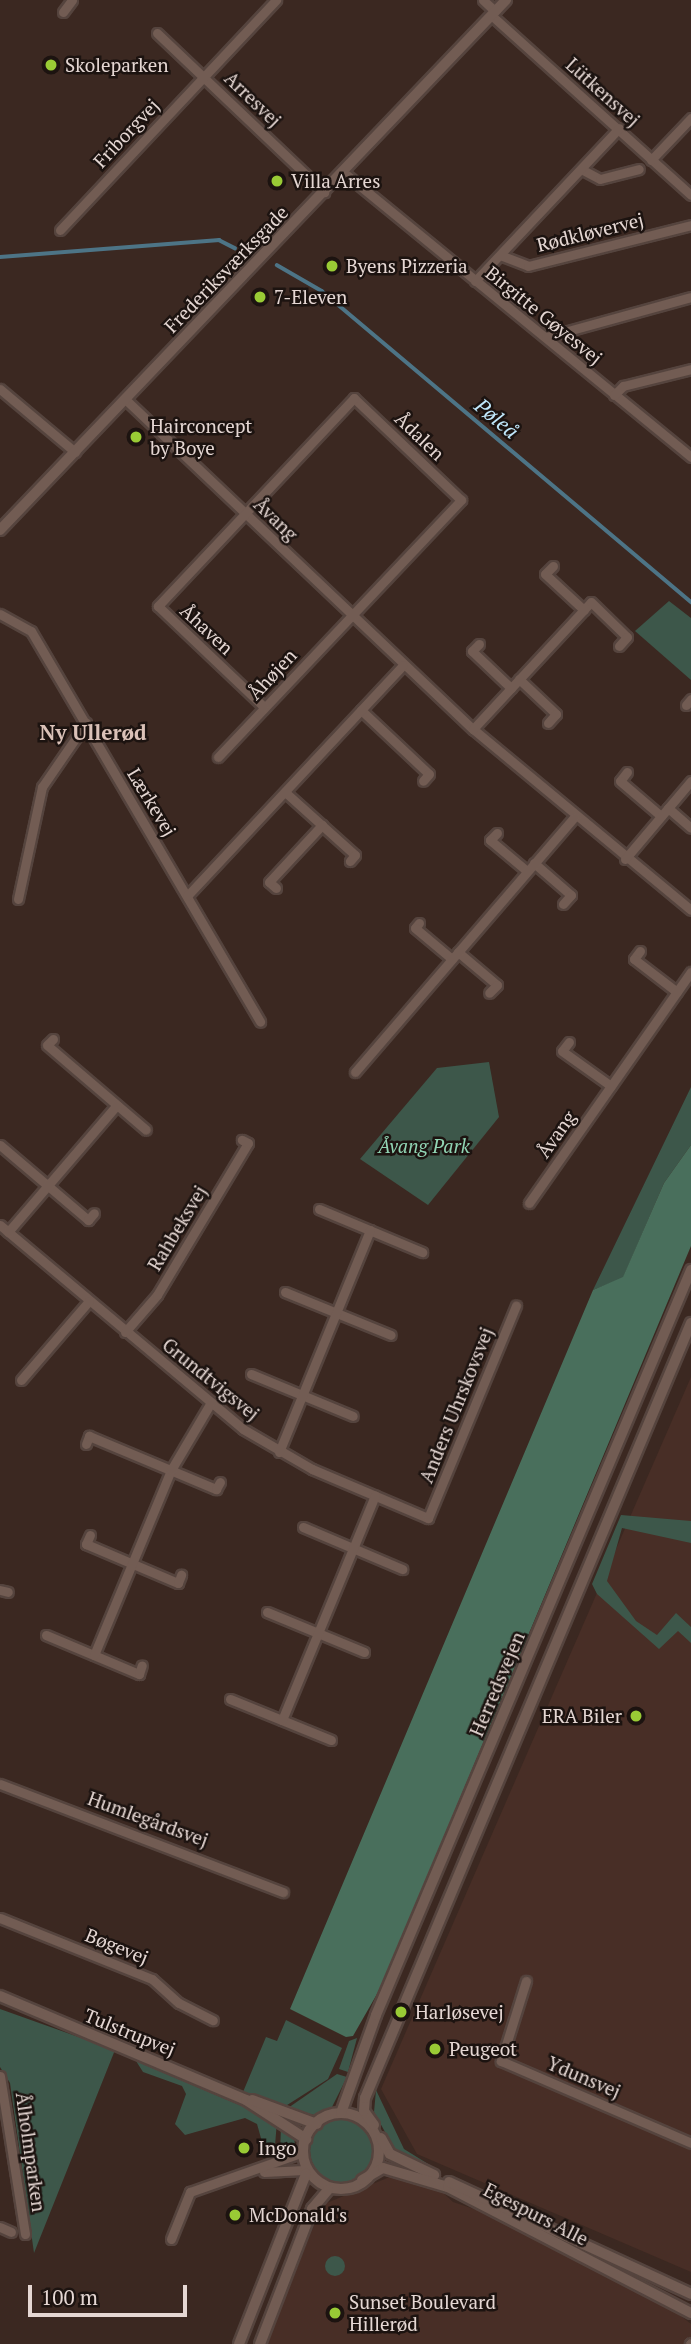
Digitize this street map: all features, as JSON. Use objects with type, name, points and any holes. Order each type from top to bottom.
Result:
[{"type":"street","points":[[63,12],[72,0]]},
{"type":"street","name":"Friborgvej","points":[[60,230],[276,0]]},
{"type":"street","name":"Lütkensvej","points":[[483,0],[493,13],[691,195]]},
{"type":"street","name":"Frederiksværksgade","points":[[0,530],[506,0]]},
{"type":"street","name":"Arresvej","points":[[157,33],[324,192]]},
{"type":"street","points":[[652,160],[691,118]]},
{"type":"street","points":[[475,281],[619,128]]},
{"type":"street","points":[[581,169],[600,178],[639,169]]},
{"type":"street","name":"Birgitte Gøyesvej","points":[[343,173],[691,457]]},
{"type":"street","name":"Rødkløvervej","points":[[499,256],[528,266],[691,225]]},
{"type":"street","points":[[546,337],[691,297]]},
{"type":"street","points":[[614,396],[623,386],[691,369]]},
{"type":"street","points":[[0,389],[75,452]]},
{"type":"street","name":"Ådalen","points":[[245,513],[355,398],[452,490],[461,500],[351,615]]},
{"type":"street","name":"Åvang","points":[[125,399],[473,729],[574,817],[691,910]]},
{"type":"street","points":[[679,446],[691,441]]},
{"type":"street","name":"Åhaven","points":[[245,513],[158,606],[264,707]]},
{"type":"street","points":[[553,566],[545,574],[584,610]]},
{"type":"street","points":[[473,729],[591,603],[627,637],[619,646]]},
{"type":"street","name":"Lærkevej","points":[[0,614],[31,631],[260,1022]]},
{"type":"street","name":"Åhøjen","points":[[218,757],[351,615]]},
{"type":"street","points":[[479,644],[472,651],[511,688]]},
{"type":"street","points":[[187,896],[403,665]]},
{"type":"street","points":[[519,680],[556,714],[548,723]]},
{"type":"street","points":[[361,710],[429,774],[423,781]]},
{"type":"street","points":[[18,899],[41,787],[86,723]]},
{"type":"street","points":[[627,772],[620,781],[661,816]]},
{"type":"street","points":[[625,859],[691,781]]},
{"type":"street","points":[[285,792],[355,855],[350,861]]},
{"type":"street","points":[[668,808],[691,828]]},
{"type":"street","points":[[355,1072],[574,817]]},
{"type":"street","points":[[276,888],[269,882],[321,825]]},
{"type":"street","points":[[497,833],[490,840],[570,895],[562,904]]},
{"type":"street","points":[[419,923],[415,928],[497,985],[489,993]]},
{"type":"street","points":[[640,951],[634,960],[677,992]]},
{"type":"street","name":"Åvang","points":[[529,1203],[691,972]]},
{"type":"street","points":[[52,1039],[47,1045],[146,1130]]},
{"type":"street","points":[[569,1042],[562,1051],[611,1086]]},
{"type":"street","points":[[4,1228],[47,1185],[117,1105]]},
{"type":"street","name":"Rahbeksvej","points":[[125,1332],[157,1295],[248,1143],[242,1140]]},
{"type":"street","points":[[0,1145],[88,1220],[94,1213]]},
{"type":"street","points":[[319,1209],[422,1252]]},
{"type":"street","name":"Grundtvigsvej","points":[[4,1228],[210,1404],[279,1452],[428,1518]]},
{"type":"street","points":[[279,1452],[370,1230]]},
{"type":"street","name":"Herredsvejen","points":[[341,2113],[378,2011],[691,1270]]},
{"type":"street","points":[[285,1292],[391,1335]]},
{"type":"street","points":[[21,1380],[89,1301]]},
{"type":"street","name":"Anders Uhrskovsvej","points":[[428,1518],[516,1306]]},
{"type":"street","name":"Herredsvejen","points":[[374,2125],[364,2111],[371,2084],[691,1323]]},
{"type":"street","points":[[251,1374],[353,1416]]},
{"type":"street","points":[[94,1655],[171,1470],[210,1404]]},
{"type":"street","points":[[86,1444],[89,1436],[216,1489],[220,1482]]},
{"type":"street","points":[[282,1720],[375,1496]]},
{"type":"street","points":[[303,1527],[402,1569]]},
{"type":"street","points":[[90,1535],[86,1544],[178,1583],[181,1575]]},
{"type":"street","points":[[267,1612],[364,1652]]},
{"type":"street","points":[[46,1635],[139,1674],[142,1665]]},
{"type":"street","points":[[230,1699],[331,1740]]},
{"type":"street","name":"Humlegårdsvej","points":[[0,1784],[283,1892]]},
{"type":"street","name":"Bøgevej","points":[[0,1918],[152,1979],[179,2003],[213,2020]]},
{"type":"street","name":"Ydunsvej","points":[[526,1981],[501,2061],[691,2143]]},
{"type":"street","name":"Tulstrupvej","points":[[0,1996],[246,2100],[317,2124]]},
{"type":"street","name":"Ålholmparken","points":[[0,2076],[25,2234]]},
{"type":"street","name":"Tulstrupvej","points":[[246,2100],[306,2139]]},
{"type":"street","points":[[239,2344],[305,2171],[301,2153],[306,2139],[317,2124],[341,2113],[374,2125],[381,2138],[377,2162],[362,2180],[328,2190],[308,2218],[260,2344]]},
{"type":"street","name":"Egespurs Alle","points":[[381,2138],[390,2154],[691,2294]]},
{"type":"street","points":[[171,2239],[190,2192],[262,2171],[301,2153]]},
{"type":"street","name":"Egespurs Alle","points":[[362,2180],[383,2168],[436,2182],[691,2313]]},
{"type":"street","points":[[262,2171],[305,2171],[328,2190]]},
{"type":"street","name":"Ålholmparken","points":[[0,2227],[11,2232]]},
{"type":"shaded area","points":[[691,1377],[691,2272],[417,2154],[381,2089]]},
{"type":"shaded area","points":[[392,2176],[437,2187],[453,2202],[489,2214],[677,2313],[691,2324],[691,2344],[267,2344],[322,2205]]},
{"type":"green space","points":[[669,601],[691,618],[691,680],[635,631]]},
{"type":"green space","name":"Åvang Park","points":[[489,1062],[499,1117],[428,1205],[360,1159],[437,1068]]},
{"type":"green space","points":[[691,1087],[691,1145],[664,1183],[623,1278],[593,1290]]},
{"type":"green space","points":[[691,1145],[691,1246],[381,1987],[353,2036],[346,2037],[290,2009],[593,1290],[623,1277],[664,1183]]},
{"type":"green space","points":[[621,1515],[691,1521],[691,1543],[622,1528],[607,1581],[636,1621],[657,1635],[676,1613],[691,1627],[691,1643],[678,1631],[659,1649],[597,1594],[592,1584]]},
{"type":"green space","points":[[0,2009],[115,2050],[34,2253],[10,2083],[0,2067]]},
{"type":"green space","points":[[286,2020],[342,2048],[328,2079],[284,2107],[243,2092],[266,2037],[277,2041]]},
{"type":"green space","points":[[357,2038],[348,2072],[339,2069],[349,2041]]},
{"type":"green space","points":[[136,2061],[277,2121],[274,2158],[266,2156],[257,2124],[245,2118],[185,2135],[175,2124],[186,2094],[182,2086],[143,2072]]},
{"type":"green space","points":[[337,2074],[347,2077],[332,2107],[314,2115],[288,2108]]},
{"type":"green space","points":[[376,2090],[404,2149],[441,2172],[395,2150],[374,2112]]},
{"type":"green space","points":[[342,2119],[360,2125],[368,2133],[374,2151],[368,2169],[360,2177],[342,2183],[324,2177],[316,2169],[310,2151],[316,2133],[324,2125]]},
{"type":"green space","points":[[281,2124],[294,2134],[295,2147],[280,2157]]},
{"type":"green space","points":[[335,2256],[342,2259],[345,2266],[342,2273],[335,2276],[328,2273],[325,2266],[328,2259]]},
{"type":"waterway","name":"Pøleå","points":[[0,257],[219,240],[235,248]]},
{"type":"waterway","name":"Pøleå","points":[[277,265],[322,291],[691,602]]},
{"type":"place","name":"Skoleparken","points":[[51,65]]},
{"type":"place","name":"Villa Arres","points":[[277,181]]},
{"type":"place","name":"Byens Pizzeria","points":[[332,266]]},
{"type":"place","name":"7-Eleven","points":[[260,297]]},
{"type":"place","name":"Hairconcept by Boye","points":[[136,437]]},
{"type":"place","name":"ERA Biler","points":[[636,1716]]},
{"type":"place","name":"Harløsevej","points":[[401,2012]]},
{"type":"place","name":"Peugeot","points":[[435,2049]]},
{"type":"place","name":"Ingo","points":[[244,2148]]},
{"type":"place","name":"McDonald's","points":[[235,2215]]},
{"type":"place","name":"Sunset Boulevard Hillerød","points":[[335,2313]]},
{"type":"district","name":"Ny Ullerød","points":[[93,732]]}]
